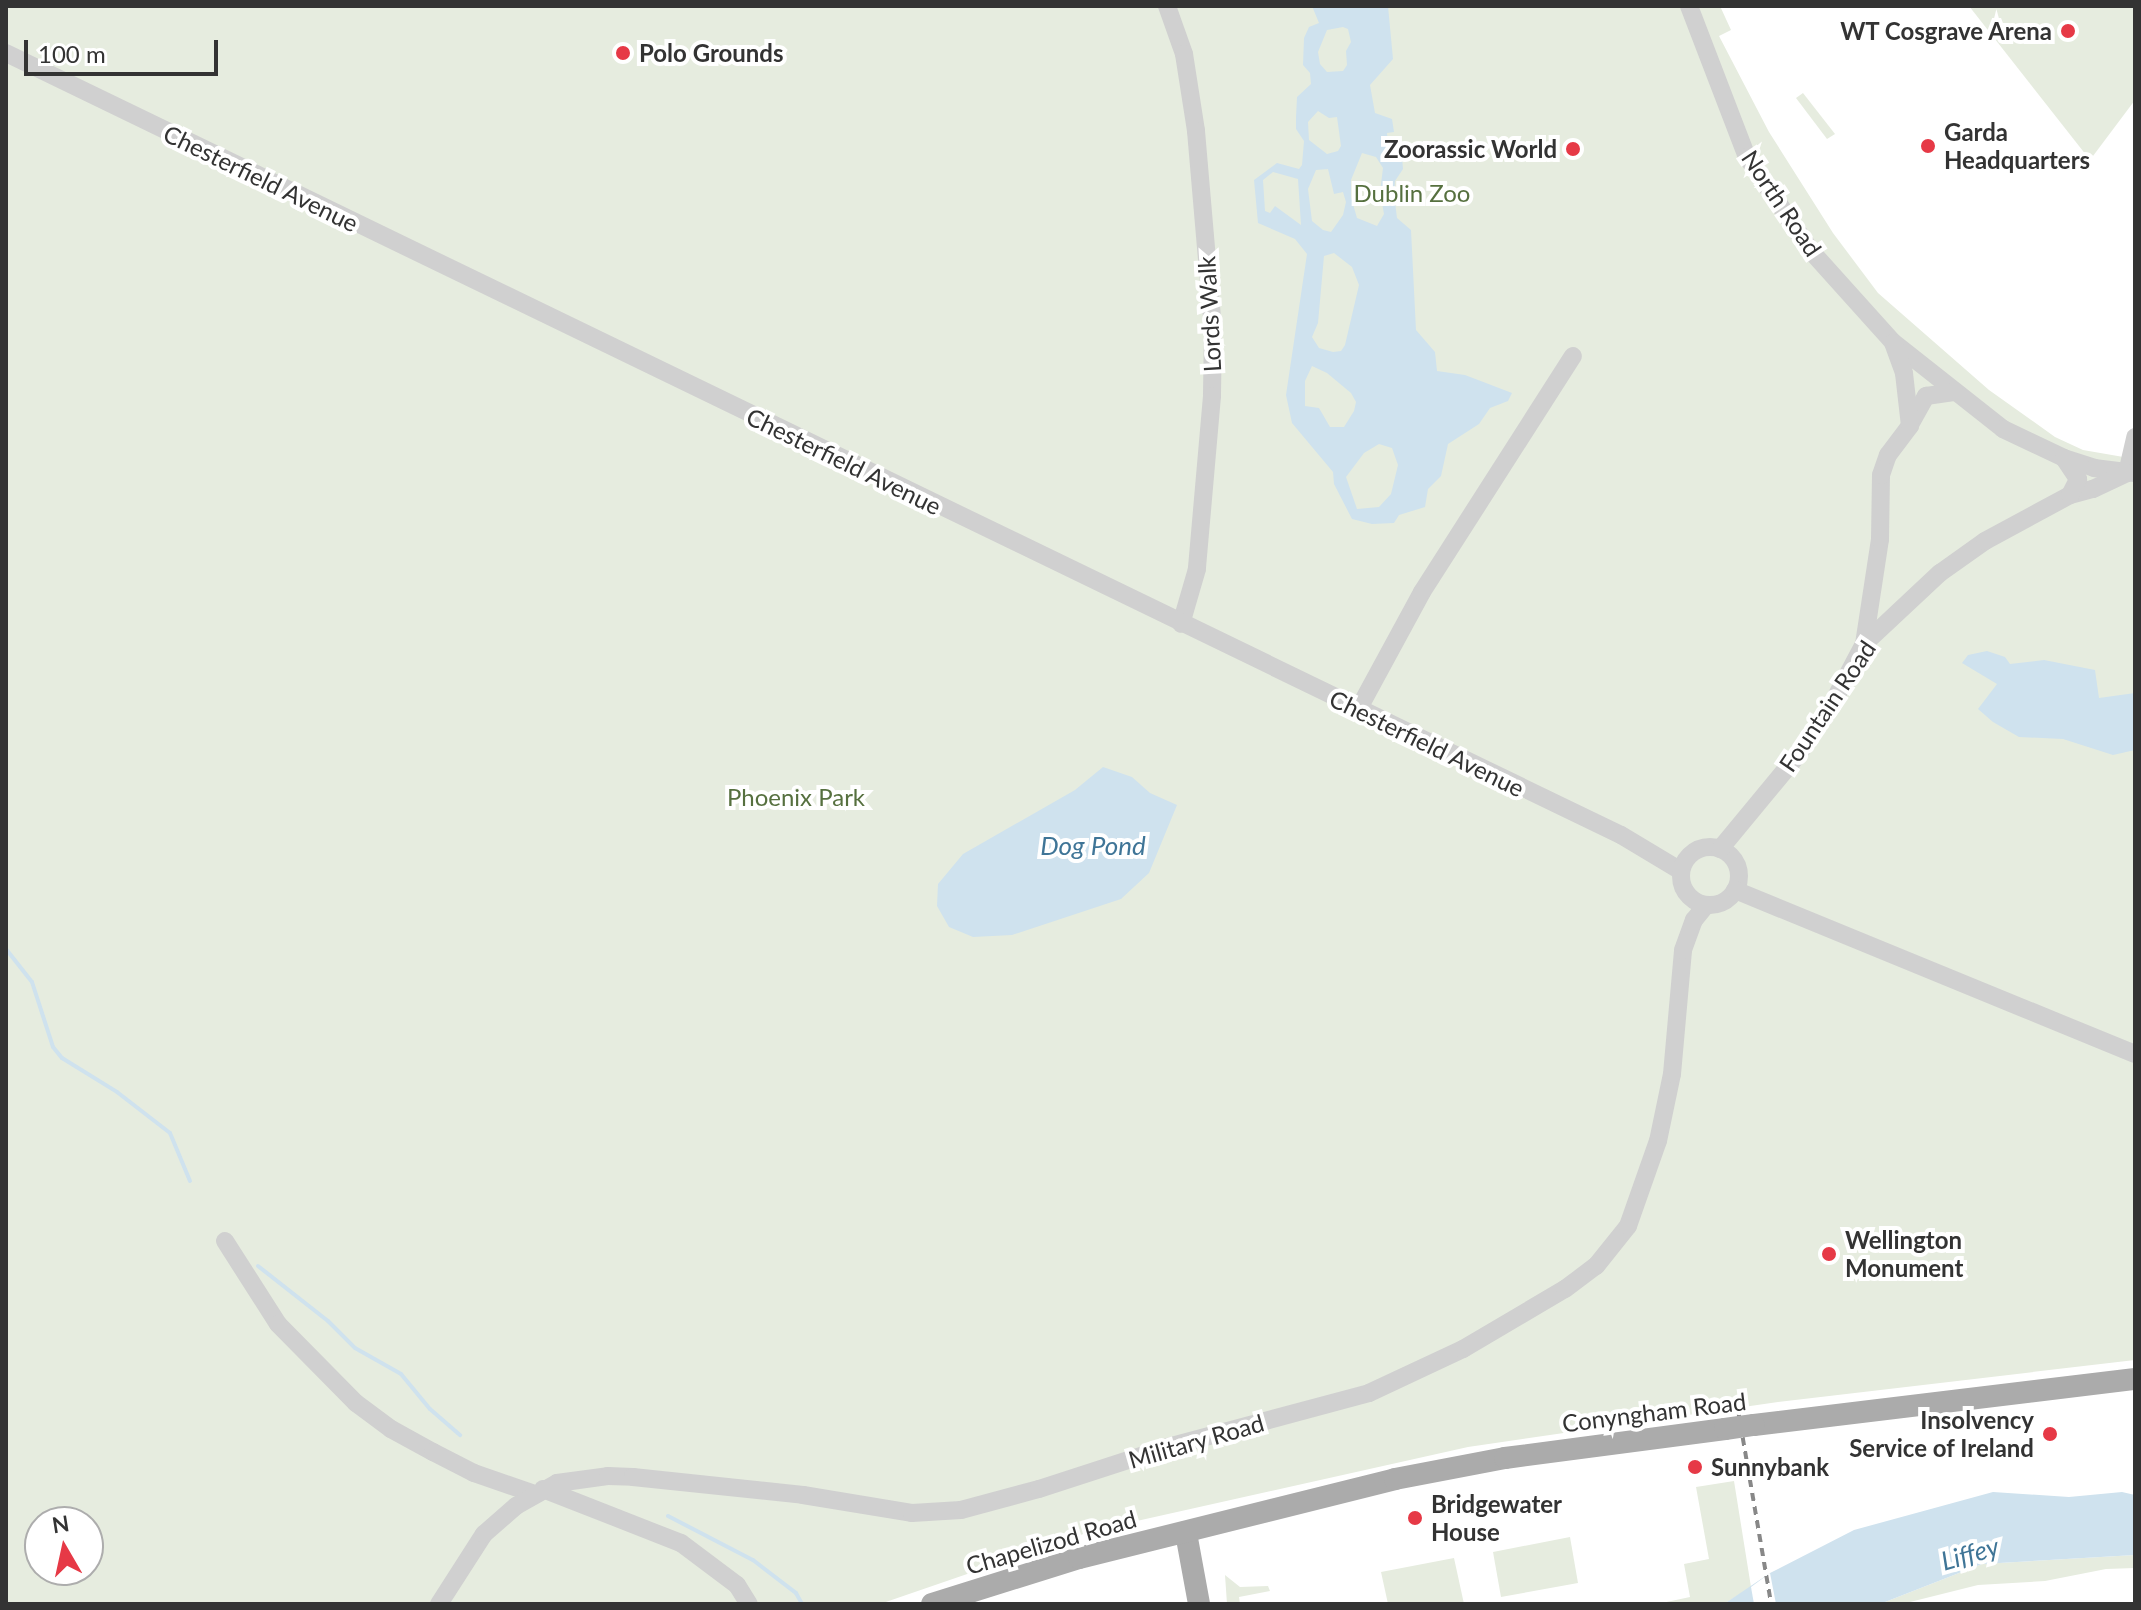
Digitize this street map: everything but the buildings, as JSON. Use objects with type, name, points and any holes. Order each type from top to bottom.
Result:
[{"type":"main road","name":"Conyngham Road","points":[[1186,1533],[1364,1486],[1472,1464],[1754,1425],[2135,1379]]},
{"type":"main road","name":"Chapelizod Road","points":[[932,1604],[1079,1558],[1186,1533]]},
{"type":"main road","points":[[1186,1533],[1199,1604]]},
{"type":"street","name":"Lords Walk","points":[[1167,6],[1184,54],[1196,131],[1213,330],[1212,396],[1197,569],[1181,624]]},
{"type":"street","name":"North Road","points":[[1689,6],[1747,157],[1811,251],[1893,342]]},
{"type":"street","name":"Chesterfield Avenue","points":[[6,53],[1621,835],[1681,871]]},
{"type":"street","points":[[1893,342],[2003,429],[2064,458],[2094,468],[2131,473],[2135,437]]},
{"type":"street","points":[[1893,342],[1904,373],[1910,426]]},
{"type":"street","points":[[1358,710],[1422,592],[1573,356]]},
{"type":"street","points":[[1864,644],[1875,554],[1880,539],[1881,475],[1888,455],[1910,426],[1926,396],[1954,392]]},
{"type":"street","points":[[2064,458],[2078,479],[2070,495]]},
{"type":"street","name":"Fountain Road","points":[[1720,849],[1797,756],[1829,710],[1864,644],[1899,610],[1985,541],[2070,495],[2131,473]]},
{"type":"street","points":[[1869,600],[1881,613],[1899,610]]},
{"type":"street","points":[[1720,849],[1735,862],[1738,871],[1735,890],[1723,902],[1706,905],[1689,897],[1683,889],[1681,871],[1696,850],[1720,849]]},
{"type":"street","points":[[1735,890],[2135,1054]]},
{"type":"street","name":"Military Road","points":[[439,1604],[484,1534],[539,1491],[582,1478],[621,1476],[803,1495],[912,1513],[961,1510],[1026,1493],[1168,1447],[1369,1393],[1463,1349],[1553,1296],[1596,1266],[1628,1226],[1658,1141],[1672,1074],[1683,950],[1694,920],[1706,905]]},
{"type":"street","points":[[225,1241],[278,1324],[356,1403],[391,1429],[474,1473],[539,1491],[681,1543],[737,1585],[749,1604]]},
{"type":"green space","name":"Phoenix Park","points":[[6,6],[1720,6],[1731,30],[1719,36],[1769,132],[1833,233],[1878,293],[1989,390],[2055,437],[2083,450],[2135,459],[2135,1360],[1778,1402],[1468,1447],[1092,1531],[880,1604],[6,1604]]},
{"type":"green space","points":[[1969,6],[2135,6],[2135,100],[2090,160]]},
{"type":"green space","points":[[1803,93],[1835,134],[1827,139],[1796,98]]},
{"type":"green space","points":[[1734,1481],[1751,1587],[1724,1604],[1657,1604],[1690,1597],[1684,1564],[1709,1559],[1696,1487]]},
{"type":"green space","points":[[1570,1537],[1578,1583],[1501,1597],[1493,1552]]},
{"type":"green space","points":[[2135,1555],[2135,1568],[2106,1569],[2045,1581],[1978,1585],[1902,1604],[1880,1604],[1982,1564]]},
{"type":"green space","points":[[1454,1558],[1464,1604],[1388,1604],[1381,1572]]},
{"type":"green space","points":[[1225,1575],[1240,1587],[1268,1586],[1270,1591],[1239,1597],[1240,1604],[1227,1604]]},
{"type":"water","points":[[1312,6],[1388,6],[1393,59],[1370,85],[1375,113],[1392,119],[1394,132],[1387,133],[1388,144],[1402,157],[1403,169],[1395,181],[1394,194],[1397,218],[1411,230],[1416,330],[1435,352],[1437,371],[1465,375],[1512,393],[1508,401],[1490,408],[1479,424],[1448,444],[1441,476],[1428,489],[1425,507],[1399,515],[1394,523],[1372,524],[1352,519],[1334,484],[1333,472],[1292,423],[1286,395],[1307,254],[1295,239],[1258,223],[1254,180],[1277,163],[1299,169],[1302,165],[1304,141],[1296,129],[1297,97],[1311,84],[1310,73],[1303,65],[1304,38],[1309,27],[1319,23]],"holes":[[[1348,29],[1351,42],[1346,51],[1347,65],[1343,71],[1327,72],[1320,64],[1318,52],[1327,30]],[[1318,111],[1329,118],[1337,117],[1341,146],[1338,151],[1327,154],[1309,140],[1308,122]],[[1362,153],[1376,157],[1383,168],[1380,192],[1384,214],[1377,226],[1357,218],[1351,197],[1351,180]],[[1328,169],[1334,194],[1343,192],[1346,202],[1343,215],[1331,232],[1312,221],[1308,189],[1316,170]],[[1273,172],[1298,179],[1301,225],[1275,206],[1270,213],[1265,211],[1263,180]],[[1334,253],[1352,267],[1359,285],[1341,351],[1319,348],[1312,337],[1318,323],[1324,256]],[[1312,366],[1327,373],[1351,393],[1356,402],[1344,427],[1330,427],[1319,408],[1305,406],[1305,381]],[[1379,444],[1392,448],[1398,465],[1391,494],[1379,507],[1357,509],[1346,477],[1364,453]]]},
{"type":"water","points":[[1987,651],[2005,657],[2010,664],[2044,660],[2095,670],[2099,698],[2135,693],[2135,750],[2113,755],[2063,739],[2019,737],[1993,722],[1978,709],[1997,684],[1962,663],[1968,655]]},
{"type":"water","name":"Dog Pond","points":[[1103,767],[1132,777],[1150,793],[1177,805],[1149,873],[1121,899],[1012,935],[973,937],[949,927],[937,906],[938,884],[963,854],[1075,790]]},
{"type":"water","name":"Liffey","points":[[1993,1492],[2069,1497],[2122,1492],[2135,1495],[2135,1555],[1982,1564],[1880,1604],[1724,1604],[1770,1573],[1854,1530]]},
{"type":"pier","points":[[1770,1573],[1776,1604],[1754,1604],[1751,1587]]},
{"type":"waterway","points":[[6,949],[32,982],[53,1047],[62,1058],[117,1092],[170,1133],[190,1181]]},
{"type":"waterway","points":[[258,1266],[328,1321],[355,1348],[401,1374],[430,1409],[460,1435]]},
{"type":"waterway","points":[[668,1516],[753,1560],[796,1593],[802,1604]]},
{"type":"railway","points":[[1738,1410],[1771,1604]]},
{"type":"place","name":"WT Cosgrave Arena","points":[[2068,31]]},
{"type":"place","name":"Polo Grounds","points":[[623,53]]},
{"type":"place","name":"Garda Headquarters","points":[[1928,146]]},
{"type":"place","name":"Zoorassic World","points":[[1573,149]]},
{"type":"place","name":"Wellington Monument","points":[[1829,1254]]},
{"type":"place","name":"Insolvency Service of Ireland","points":[[2050,1434]]},
{"type":"place","name":"Sunnybank","points":[[1695,1467]]},
{"type":"place","name":"Bridgewater House","points":[[1415,1518]]},
{"type":"park label","name":"Dublin Zoo","points":[[1412,193]]}]
